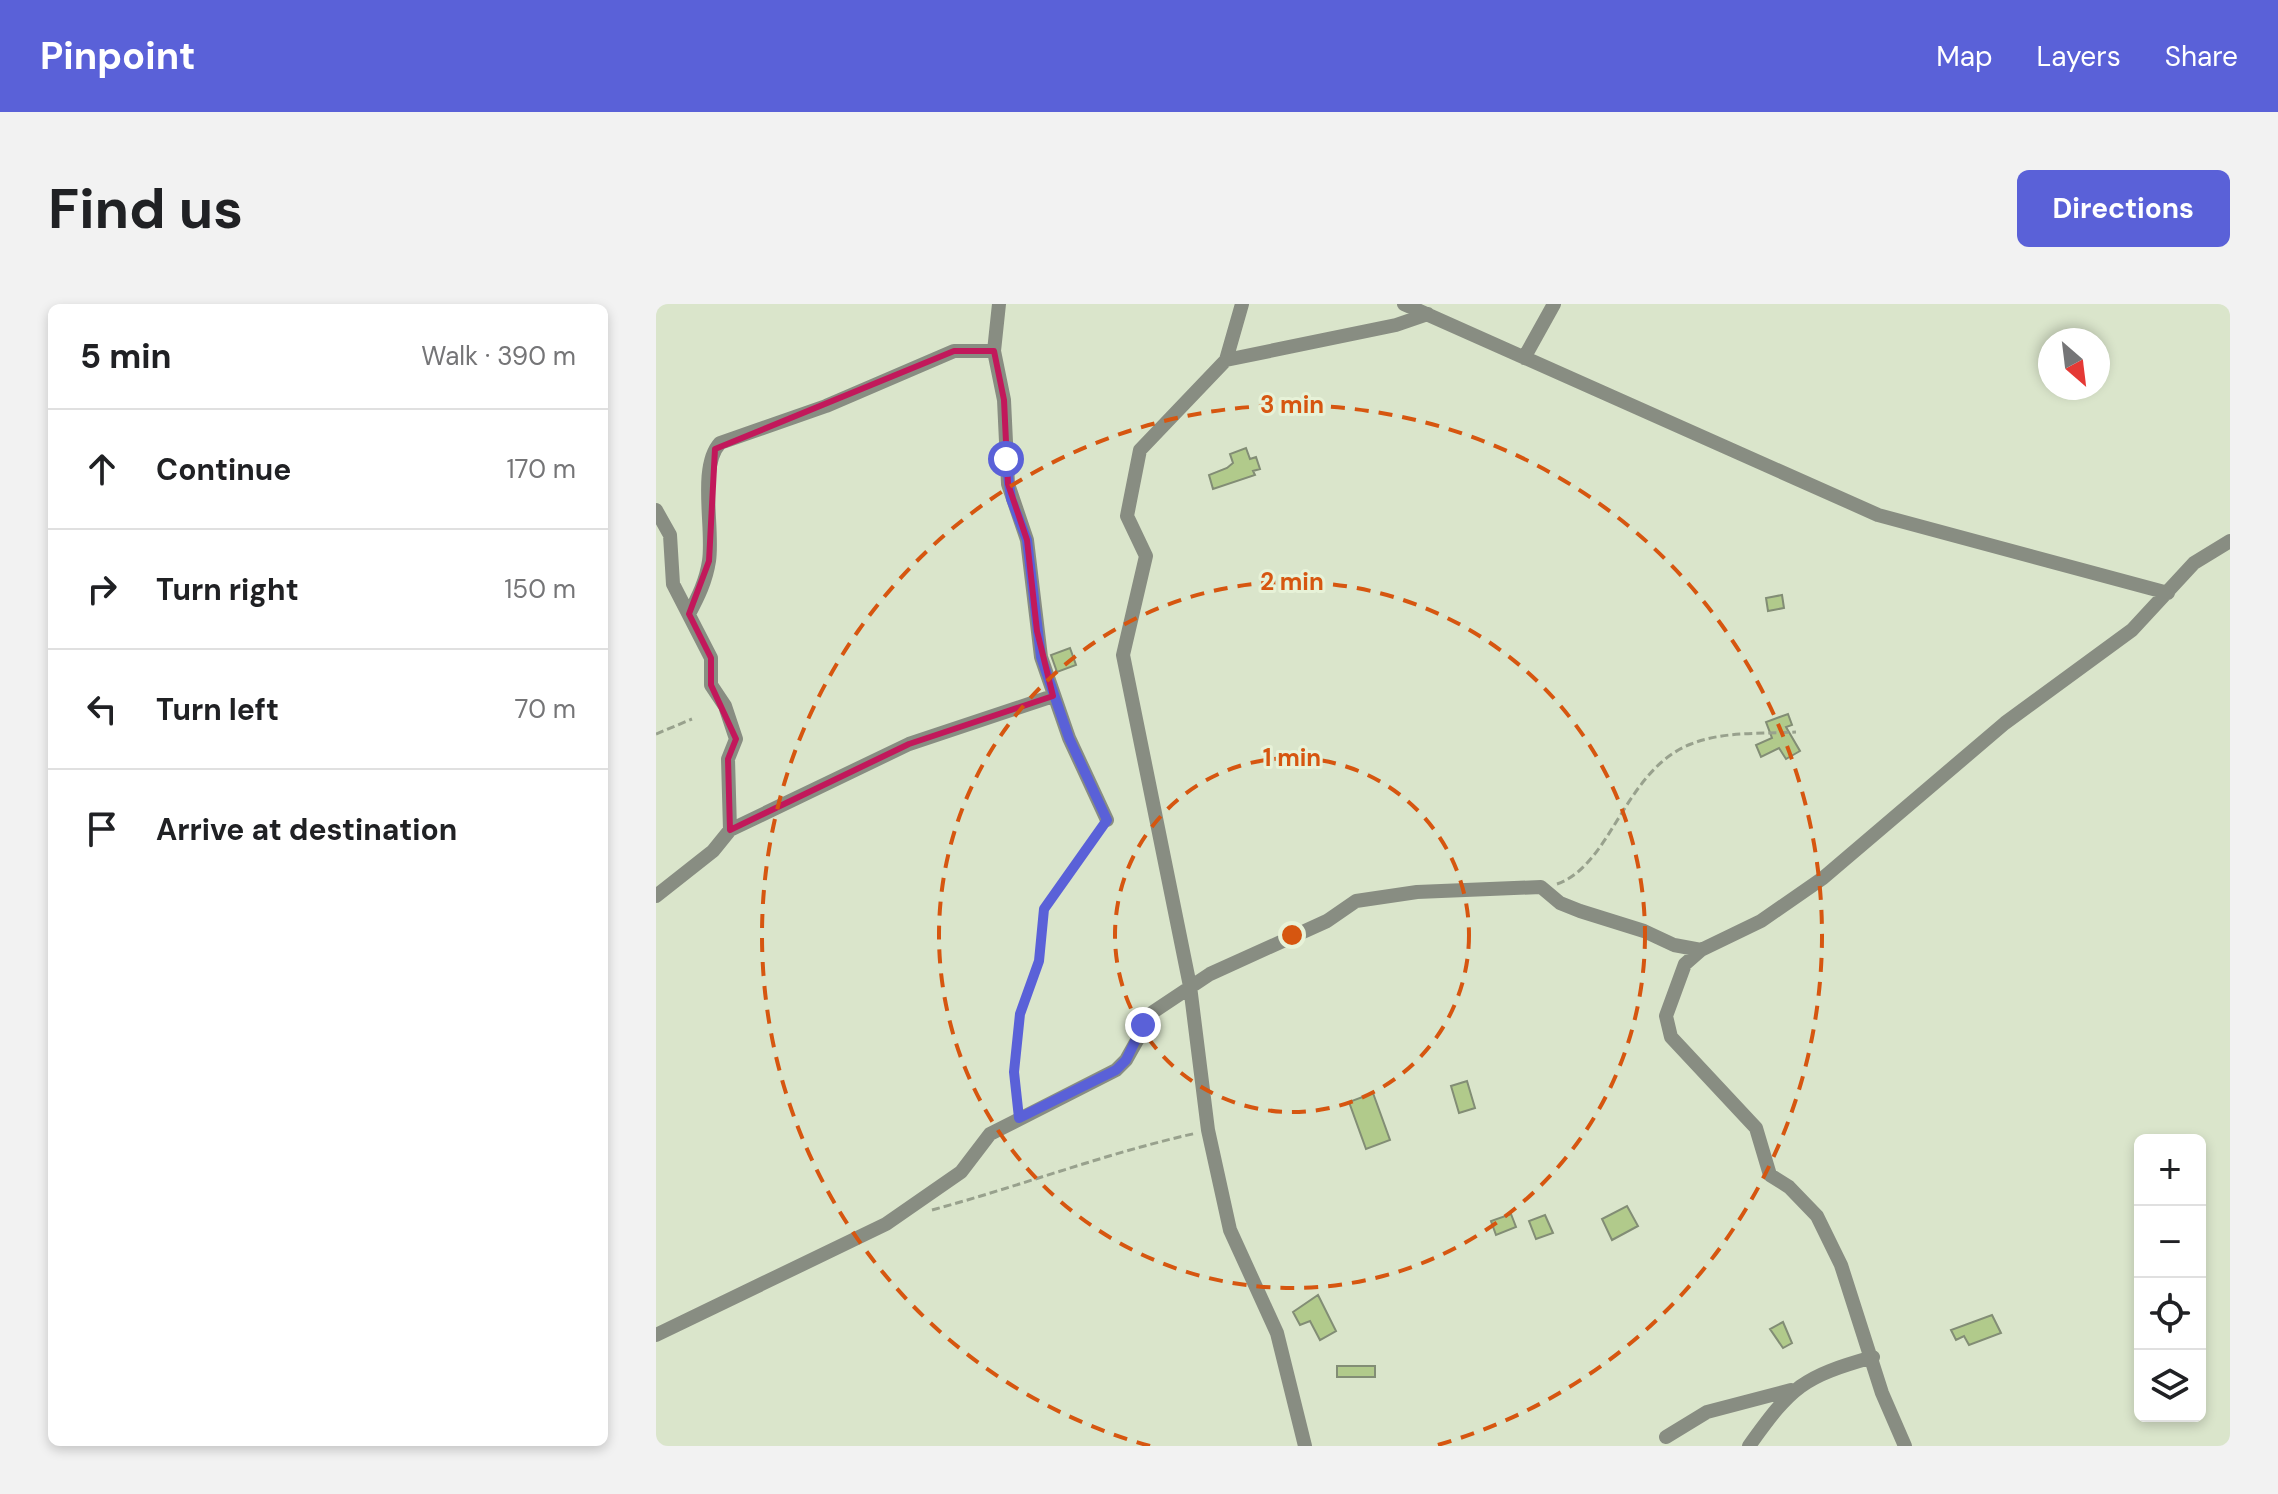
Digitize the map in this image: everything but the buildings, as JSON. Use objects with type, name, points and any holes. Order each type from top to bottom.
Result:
[{"type":"street","points":[[999,304],[994,351],[1004,400],[1008,484],[1027,540],[1037,631],[1053,696],[1107,820]]},
{"type":"street","points":[[1242,304],[1226,360],[1140,450],[1127,516],[1146,556],[1123,655],[1190,986],[1208,1130],[1230,1230],[1277,1333],[1305,1446]]},
{"type":"street","points":[[1404,304],[1878,515],[2168,593]]},
{"type":"street","points":[[1524,358],[1554,304]]},
{"type":"street","points":[[1226,360],[1396,325],[1428,314]]},
{"type":"street","points":[[689,614],[702,591],[709,561],[710,462],[720,443],[826,406],[954,351],[994,351]]},
{"type":"street","points":[[656,510],[670,535],[673,584],[711,658],[711,685],[725,706],[736,739],[728,759],[730,830]]},
{"type":"street","points":[[1905,1446],[1882,1393],[1873,1357],[1841,1265],[1817,1216],[1789,1187],[1770,1175],[1756,1128],[1671,1037],[1666,1016],[1679,976],[1685,964],[1701,950],[1742,933],[1823,878],[2005,723],[2132,630],[2194,563],[2230,541]]},
{"type":"street","points":[[656,896],[713,851],[730,830],[909,744],[1053,696]]},
{"type":"street","points":[[656,1335],[886,1224],[961,1172],[990,1134],[1116,1070],[1126,1060],[1147,1019],[1190,986],[1327,921],[1363,898],[1417,892],[1546,888],[1560,903],[1580,911],[1644,931],[1674,945],[1701,950]]},
{"type":"street","points":[[1666,1437],[1707,1412],[1791,1390],[1831,1369],[1873,1357]]},
{"type":"street","points":[[1749,1446],[1791,1390]]},
{"type":"path","points":[[656,734],[692,719]]},
{"type":"path","points":[[1546,888],[1575,874],[1594,852],[1638,785],[1668,756],[1691,744],[1719,737],[1796,732]]},
{"type":"path","points":[[1019,1118],[1014,1072],[1020,1014],[1039,961],[1044,909],[1107,820]]},
{"type":"path","points":[[923,1212],[995,1195],[1106,1156],[1208,1130]]},
{"type":"highlighted area","points":[[954,351],[994,351],[1004,400],[1008,484],[1027,540],[1037,631],[1053,696],[909,744],[730,830],[728,759],[736,739],[711,685],[711,658],[689,614],[709,561],[715,449]]},
{"type":"route","points":[[1006,459],[1011,499],[1027,540],[1041,657],[1069,738],[1107,820],[1095,840],[1059,883],[1044,909],[1039,961],[1020,1014],[1014,1072],[1019,1118],[1116,1070],[1126,1060],[1143,1025]]}]
